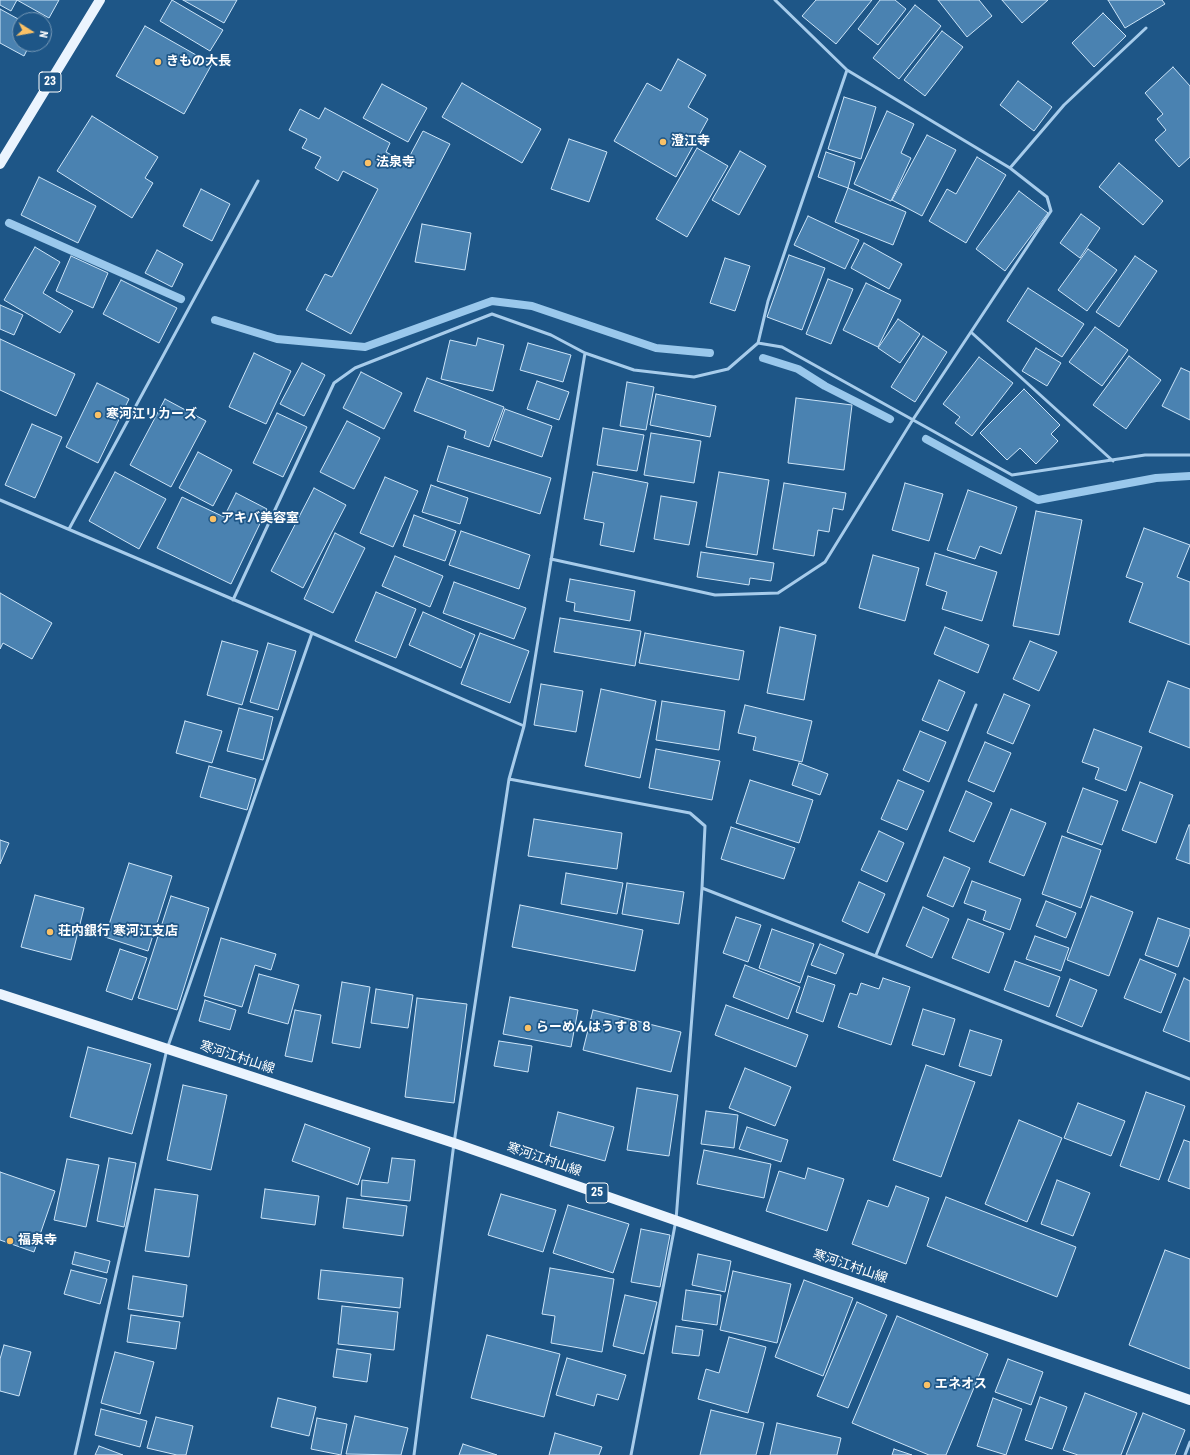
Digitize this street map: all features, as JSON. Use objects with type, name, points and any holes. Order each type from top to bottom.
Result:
[{"type":"main road","name":"23","points":[[0,164],[100,0]]},
{"type":"main road","name":"寒河江村山線","points":[[0,994],[454,1143],[1190,1400]]},
{"type":"lane","points":[[551,559],[715,595],[778,593],[825,562],[912,421],[972,333],[1051,211],[1047,197],[1010,168],[847,70],[775,0]]},
{"type":"lane","points":[[1010,168],[1064,105],[1146,28]]},
{"type":"lane","points":[[233,600],[334,382],[355,368],[492,314],[551,335],[585,353],[634,370],[694,377],[728,369],[758,343],[768,302],[847,70]]},
{"type":"lane","points":[[69,529],[258,181]]},
{"type":"lane","points":[[972,333],[1113,461]]},
{"type":"lane","points":[[758,343],[782,347],[912,421],[1012,475],[1145,455],[1190,455]]},
{"type":"lane","points":[[414,1455],[454,1143],[509,779],[524,726],[585,353]]},
{"type":"lane","points":[[0,500],[312,633],[524,726]]},
{"type":"lane","points":[[75,1455],[167,1048],[312,633]]},
{"type":"lane","points":[[876,955],[976,705]]},
{"type":"lane","points":[[509,779],[690,813],[705,826],[702,888],[676,1220],[631,1455]]},
{"type":"lane","points":[[702,888],[1190,1079]]},
{"type":"lane","points":[[1185,1455],[1190,1442]]},
{"type":"building","points":[[0,0],[17,0],[11,11],[0,5]]},
{"type":"building","points":[[17,0],[59,0],[52,13],[38,12]]},
{"type":"building","points":[[172,0],[223,30],[210,51],[160,21]]},
{"type":"building","points":[[183,0],[237,0],[224,23]]},
{"type":"building","points":[[816,0],[872,0],[836,44],[802,16]]},
{"type":"building","points":[[880,0],[895,0],[906,9],[878,45],[858,29]]},
{"type":"building","points":[[938,0],[979,0],[992,16],[967,37]]},
{"type":"building","points":[[1002,0],[1048,0],[1022,23]]},
{"type":"building","points":[[1108,0],[1162,0],[1165,4],[1125,28]]},
{"type":"building","points":[[915,5],[941,26],[899,79],[873,58]]},
{"type":"building","points":[[0,9],[12,16],[12,50],[0,43]]},
{"type":"building","points":[[1103,13],[1126,36],[1094,67],[1072,43]]},
{"type":"building","points":[[145,26],[212,64],[184,114],[116,76]]},
{"type":"building","points":[[942,31],[963,47],[925,96],[904,80]]},
{"type":"building","points":[[17,52],[26,52],[24,56]]},
{"type":"building","points":[[678,59],[706,75],[688,107],[708,119],[676,177],[614,141],[647,83],[661,91]]},
{"type":"building","points":[[1173,67],[1190,86],[1190,157],[1179,167],[1155,140],[1166,130],[1157,119],[1163,114],[1145,93]]},
{"type":"building","points":[[1018,81],[1052,107],[1034,131],[1000,105]]},
{"type":"building","points":[[462,83],[541,129],[522,163],[442,117]]},
{"type":"building","points":[[382,84],[427,108],[408,142],[363,118]]},
{"type":"building","points":[[844,97],[876,107],[861,159],[828,149]]},
{"type":"building","points":[[325,108],[390,143],[386,152],[406,163],[423,131],[450,144],[351,334],[306,310],[325,274],[332,277],[378,189],[343,171],[338,181],[315,168],[321,157],[302,148],[307,139],[289,130],[300,109],[319,119]]},
{"type":"building","points":[[887,111],[914,124],[901,153],[911,158],[891,201],[854,184]]},
{"type":"building","points":[[92,116],[158,157],[145,178],[153,183],[132,218],[57,171]]},
{"type":"building","points":[[927,135],[956,150],[922,216],[892,200]]},
{"type":"building","points":[[569,139],[607,152],[589,202],[551,189]]},
{"type":"building","points":[[697,148],[728,166],[687,237],[656,219]]},
{"type":"building","points":[[740,151],[766,166],[739,215],[712,200]]},
{"type":"building","points":[[826,152],[855,162],[848,188],[818,177]]},
{"type":"building","points":[[977,157],[1006,175],[966,243],[929,221],[947,189],[956,194]]},
{"type":"building","points":[[1119,163],[1163,201],[1143,225],[1099,187]]},
{"type":"building","points":[[39,177],[96,206],[78,243],[21,215]]},
{"type":"building","points":[[848,188],[906,212],[893,245],[835,222]]},
{"type":"building","points":[[201,189],[230,204],[212,241],[183,226]]},
{"type":"building","points":[[1019,191],[1048,213],[1005,271],[976,249]]},
{"type":"building","points":[[1081,214],[1100,228],[1080,258],[1060,243]]},
{"type":"building","points":[[808,216],[859,240],[845,269],[794,245]]},
{"type":"building","points":[[422,224],[471,233],[465,270],[415,262]]},
{"type":"building","points":[[864,243],[902,264],[889,289],[851,268]]},
{"type":"building","points":[[35,247],[60,262],[43,293],[73,311],[60,333],[4,300]]},
{"type":"building","points":[[1088,249],[1117,270],[1087,311],[1058,290]]},
{"type":"building","points":[[157,250],[183,264],[172,287],[145,273]]},
{"type":"building","points":[[789,255],[825,268],[802,330],[767,317]]},
{"type":"building","points":[[71,256],[108,273],[93,308],[56,291]]},
{"type":"building","points":[[1135,256],[1157,271],[1119,327],[1096,312]]},
{"type":"building","points":[[725,258],[750,266],[735,311],[710,303]]},
{"type":"building","points":[[828,279],[853,289],[831,344],[806,334]]},
{"type":"building","points":[[121,280],[177,308],[159,343],[103,314]]},
{"type":"building","points":[[866,283],[901,300],[878,347],[843,330]]},
{"type":"building","points":[[1028,288],[1084,324],[1062,357],[1007,321]]},
{"type":"building","points":[[0,305],[23,315],[14,335],[0,329]]},
{"type":"building","points":[[898,319],[920,334],[900,363],[878,348]]},
{"type":"building","points":[[1095,327],[1128,350],[1102,386],[1069,362]]},
{"type":"building","points":[[923,336],[947,352],[915,402],[891,387]]},
{"type":"building","points":[[478,338],[504,345],[493,391],[441,379],[450,340],[476,346]]},
{"type":"building","points":[[0,339],[75,374],[56,416],[0,390]]},
{"type":"building","points":[[528,343],[571,355],[563,382],[520,370]]},
{"type":"building","points":[[1036,348],[1061,363],[1047,386],[1022,371]]},
{"type":"building","points":[[254,353],[291,371],[266,424],[229,407]]},
{"type":"building","points":[[1129,356],[1161,380],[1126,429],[1093,405]]},
{"type":"building","points":[[979,357],[1013,383],[972,436],[955,423],[960,417],[943,404]]},
{"type":"building","points":[[302,363],[325,375],[304,416],[280,404]]},
{"type":"building","points":[[1181,368],[1190,372],[1190,420],[1162,406]]},
{"type":"building","points":[[361,372],[402,393],[384,429],[343,408]]},
{"type":"building","points":[[427,378],[504,407],[489,447],[464,438],[466,431],[414,411]]},
{"type":"building","points":[[537,381],[569,392],[559,420],[527,409]]},
{"type":"building","points":[[627,382],[654,387],[646,430],[620,426]]},
{"type":"building","points":[[97,383],[129,399],[98,463],[66,447]]},
{"type":"building","points":[[1024,389],[1060,425],[1051,434],[1058,441],[1036,464],[1020,448],[1007,460],[980,433]]},
{"type":"building","points":[[656,394],[716,406],[710,437],[650,425]]},
{"type":"building","points":[[796,398],[852,405],[844,470],[788,463]]},
{"type":"building","points":[[165,399],[206,421],[171,487],[130,465]]},
{"type":"building","points":[[505,409],[552,426],[542,457],[494,440]]},
{"type":"building","points":[[277,413],[307,427],[283,477],[253,463]]},
{"type":"building","points":[[347,421],[380,438],[354,489],[320,472]]},
{"type":"building","points":[[32,424],[62,437],[35,498],[5,485]]},
{"type":"building","points":[[603,428],[644,435],[637,471],[597,465]]},
{"type":"building","points":[[651,433],[701,441],[694,483],[644,475]]},
{"type":"building","points":[[448,446],[551,478],[540,514],[437,481]]},
{"type":"building","points":[[198,452],[232,470],[213,506],[179,488]]},
{"type":"building","points":[[115,472],[166,499],[139,549],[89,521]]},
{"type":"building","points":[[593,472],[648,483],[634,552],[600,545],[604,523],[584,519]]},
{"type":"building","points":[[719,472],[769,480],[757,555],[706,547]]},
{"type":"building","points":[[385,477],[418,491],[393,547],[360,533]]},
{"type":"building","points":[[784,483],[846,493],[843,510],[833,508],[829,532],[818,530],[814,556],[773,549]]},
{"type":"building","points":[[905,483],[943,494],[929,541],[892,530]]},
{"type":"building","points":[[431,485],[468,498],[460,524],[422,512]]},
{"type":"building","points":[[314,488],[346,505],[303,588],[271,571]]},
{"type":"building","points":[[968,490],[1017,507],[1001,554],[980,546],[975,559],[947,550]]},
{"type":"building","points":[[236,493],[267,509],[231,584],[157,548],[182,497],[224,517]]},
{"type":"building","points":[[661,496],[697,502],[689,545],[654,539]]},
{"type":"building","points":[[1036,511],[1082,520],[1059,635],[1013,626]]},
{"type":"building","points":[[414,515],[456,531],[445,561],[403,546]]},
{"type":"building","points":[[1144,528],[1190,545],[1177,577],[1190,582],[1190,645],[1129,622],[1143,583],[1126,577]]},
{"type":"building","points":[[461,531],[530,555],[519,589],[449,565]]},
{"type":"building","points":[[335,533],[365,548],[333,613],[304,599]]},
{"type":"building","points":[[701,552],[774,563],[771,581],[750,578],[749,585],[697,577]]},
{"type":"building","points":[[935,553],[997,572],[982,621],[942,609],[947,592],[926,585]]},
{"type":"building","points":[[873,555],[919,568],[905,621],[859,608]]},
{"type":"building","points":[[395,556],[443,576],[430,607],[382,586]]},
{"type":"building","points":[[570,579],[635,591],[630,621],[574,611],[575,603],[566,601]]},
{"type":"building","points":[[454,582],[526,608],[514,639],[443,613]]},
{"type":"building","points":[[376,592],[416,609],[396,658],[355,641]]},
{"type":"building","points":[[0,593],[52,623],[32,659],[3,643],[0,649]]},
{"type":"building","points":[[423,612],[475,635],[461,668],[409,645]]},
{"type":"building","points":[[560,618],[641,631],[635,666],[554,652]]},
{"type":"building","points":[[780,627],[816,635],[804,700],[767,693]]},
{"type":"building","points":[[945,627],[989,645],[978,673],[934,654]]},
{"type":"building","points":[[480,633],[529,651],[510,703],[461,684]]},
{"type":"building","points":[[645,633],[744,651],[739,680],[639,663]]},
{"type":"building","points":[[222,641],[258,651],[242,705],[207,695]]},
{"type":"building","points":[[1030,641],[1057,652],[1039,691],[1013,679]]},
{"type":"building","points":[[268,643],[296,651],[278,710],[250,702]]},
{"type":"building","points":[[939,680],[965,692],[948,731],[922,720]]},
{"type":"building","points":[[1168,681],[1190,689],[1190,748],[1149,732]]},
{"type":"building","points":[[541,684],[583,691],[576,732],[534,725]]},
{"type":"building","points":[[601,689],[656,701],[640,778],[585,766]]},
{"type":"building","points":[[1004,694],[1030,705],[1013,744],[987,733]]},
{"type":"building","points":[[662,701],[725,711],[719,750],[656,740]]},
{"type":"building","points":[[745,705],[812,721],[802,762],[753,750],[756,737],[738,733]]},
{"type":"building","points":[[239,708],[273,717],[263,760],[227,751]]},
{"type":"building","points":[[185,721],[222,731],[212,763],[176,753]]},
{"type":"building","points":[[1094,729],[1142,747],[1126,791],[1095,779],[1099,768],[1082,762]]},
{"type":"building","points":[[920,731],[946,742],[929,782],[903,770]]},
{"type":"building","points":[[985,742],[1011,753],[994,792],[968,781]]},
{"type":"building","points":[[656,749],[720,761],[712,800],[649,788]]},
{"type":"building","points":[[799,763],[828,774],[820,795],[792,785]]},
{"type":"building","points":[[209,766],[256,779],[247,810],[200,797]]},
{"type":"building","points":[[750,780],[813,800],[799,843],[736,823]]},
{"type":"building","points":[[898,780],[924,791],[907,830],[881,819]]},
{"type":"building","points":[[1140,782],[1173,795],[1156,843],[1122,830]]},
{"type":"building","points":[[1083,788],[1118,801],[1102,845],[1067,832]]},
{"type":"building","points":[[966,791],[992,803],[974,842],[949,831]]},
{"type":"building","points":[[1011,809],[1046,823],[1024,876],[989,862]]},
{"type":"building","points":[[534,819],[622,833],[617,869],[528,856]]},
{"type":"building","points":[[1190,825],[1190,864],[1176,859]]},
{"type":"building","points":[[731,827],[795,848],[784,879],[721,859]]},
{"type":"building","points":[[879,831],[904,843],[887,882],[861,870]]},
{"type":"building","points":[[1062,836],[1101,850],[1081,908],[1042,894]]},
{"type":"building","points":[[0,840],[9,843],[0,864]]},
{"type":"building","points":[[944,857],[970,868],[953,907],[927,896]]},
{"type":"building","points":[[129,863],[172,876],[148,951],[105,937]]},
{"type":"building","points":[[566,873],[623,883],[617,914],[561,904]]},
{"type":"building","points":[[972,881],[1021,899],[1010,930],[983,920],[986,911],[964,903]]},
{"type":"building","points":[[859,882],[885,894],[868,933],[842,921]]},
{"type":"building","points":[[627,883],[684,892],[679,924],[622,914]]},
{"type":"building","points":[[35,895],[84,908],[71,960],[21,947]]},
{"type":"building","points":[[171,896],[209,908],[177,1010],[138,998]]},
{"type":"building","points":[[1091,896],[1133,912],[1109,976],[1067,960]]},
{"type":"building","points":[[1046,901],[1076,913],[1066,938],[1036,926]]},
{"type":"building","points":[[520,905],[643,930],[635,971],[512,947]]},
{"type":"building","points":[[923,907],[949,919],[932,958],[906,946]]},
{"type":"building","points":[[736,917],[761,925],[748,962],[723,953]]},
{"type":"building","points":[[1158,918],[1190,929],[1190,934],[1178,967],[1145,955]]},
{"type":"building","points":[[968,919],[1004,933],[989,973],[952,958]]},
{"type":"building","points":[[772,929],[814,944],[800,983],[759,968]]},
{"type":"building","points":[[1035,936],[1069,948],[1061,971],[1026,959]]},
{"type":"building","points":[[221,938],[276,954],[271,970],[255,965],[242,1007],[204,996]]},
{"type":"building","points":[[820,944],[844,954],[836,974],[811,965]]},
{"type":"building","points":[[120,949],[147,958],[132,1000],[106,991]]},
{"type":"building","points":[[1140,959],[1176,974],[1161,1013],[1124,998]]},
{"type":"building","points":[[1015,961],[1060,977],[1049,1007],[1004,990]]},
{"type":"building","points":[[745,965],[800,987],[788,1019],[733,997]]},
{"type":"building","points":[[259,974],[299,985],[288,1024],[248,1013]]},
{"type":"building","points":[[808,976],[835,985],[823,1022],[796,1012]]},
{"type":"building","points":[[883,978],[910,987],[891,1045],[838,1027],[850,993],[857,995],[861,983],[879,989]]},
{"type":"building","points":[[1184,978],[1190,981],[1190,1042],[1163,1031]]},
{"type":"building","points":[[1070,979],[1097,990],[1082,1027],[1056,1016]]},
{"type":"building","points":[[342,982],[370,987],[360,1048],[332,1043]]},
{"type":"building","points":[[376,989],[413,995],[408,1028],[371,1023]]},
{"type":"building","points":[[510,997],[578,1010],[571,1047],[503,1034]]},
{"type":"building","points":[[417,998],[467,1004],[454,1103],[405,1097]]},
{"type":"building","points":[[205,1000],[236,1010],[230,1030],[199,1021]]},
{"type":"building","points":[[726,1005],[808,1035],[796,1067],[715,1035]]},
{"type":"building","points":[[923,1009],[955,1019],[944,1055],[912,1045]]},
{"type":"building","points":[[295,1010],[321,1015],[312,1062],[285,1056]]},
{"type":"building","points":[[593,1010],[681,1032],[671,1072],[583,1050]]},
{"type":"building","points":[[970,1030],[1002,1040],[991,1076],[959,1066]]},
{"type":"building","points":[[499,1041],[532,1046],[528,1072],[494,1066]]},
{"type":"building","points":[[88,1047],[151,1064],[132,1134],[70,1117]]},
{"type":"building","points":[[926,1065],[975,1082],[941,1177],[893,1160]]},
{"type":"building","points":[[745,1068],[791,1087],[775,1126],[729,1108]]},
{"type":"building","points":[[183,1085],[227,1095],[211,1170],[167,1160]]},
{"type":"building","points":[[637,1088],[678,1095],[669,1156],[627,1150]]},
{"type":"building","points":[[1146,1092],[1185,1106],[1159,1180],[1120,1166]]},
{"type":"building","points":[[1078,1103],[1125,1121],[1111,1156],[1064,1138]]},
{"type":"building","points":[[706,1111],[738,1115],[734,1148],[701,1144]]},
{"type":"building","points":[[558,1112],[614,1127],[605,1161],[550,1146]]},
{"type":"building","points":[[1019,1120],[1062,1138],[1027,1222],[985,1204]]},
{"type":"building","points":[[305,1124],[370,1148],[358,1185],[292,1161]]},
{"type":"building","points":[[747,1127],[788,1140],[781,1162],[739,1149]]},
{"type":"building","points":[[1184,1140],[1190,1142],[1190,1189],[1168,1181]]},
{"type":"building","points":[[704,1150],[771,1164],[764,1198],[697,1184]]},
{"type":"building","points":[[109,1158],[136,1163],[124,1227],[97,1221]]},
{"type":"building","points":[[392,1158],[415,1160],[410,1201],[361,1196],[362,1180],[388,1183]]},
{"type":"building","points":[[67,1159],[99,1165],[86,1227],[54,1220]]},
{"type":"building","points":[[808,1168],[844,1179],[827,1231],[766,1211],[779,1171],[805,1179]]},
{"type":"building","points":[[0,1172],[55,1191],[34,1252],[0,1240]]},
{"type":"building","points":[[1057,1180],[1090,1193],[1073,1236],[1041,1224]]},
{"type":"building","points":[[896,1186],[929,1198],[906,1264],[852,1244],[868,1200],[888,1207]]},
{"type":"building","points":[[155,1189],[198,1195],[189,1257],[145,1251]]},
{"type":"building","points":[[265,1189],[319,1196],[315,1225],[261,1218]]},
{"type":"building","points":[[501,1194],[556,1210],[543,1252],[488,1235]]},
{"type":"building","points":[[946,1197],[1076,1247],[1057,1297],[927,1246]]},
{"type":"building","points":[[347,1198],[407,1206],[403,1236],[343,1228]]},
{"type":"building","points":[[568,1205],[629,1224],[613,1273],[553,1253]]},
{"type":"building","points":[[641,1229],[670,1235],[660,1287],[631,1282]]},
{"type":"building","points":[[1165,1250],[1190,1259],[1190,1369],[1129,1345]]},
{"type":"building","points":[[75,1252],[110,1261],[107,1273],[72,1264]]},
{"type":"building","points":[[698,1254],[731,1261],[725,1292],[692,1285]]},
{"type":"building","points":[[550,1268],[614,1279],[602,1352],[551,1343],[555,1316],[542,1314]]},
{"type":"building","points":[[71,1270],[107,1279],[100,1304],[64,1294]]},
{"type":"building","points":[[321,1270],[403,1278],[400,1308],[318,1299]]},
{"type":"building","points":[[733,1271],[791,1284],[777,1343],[720,1330]]},
{"type":"building","points":[[133,1276],[187,1285],[183,1317],[128,1309]]},
{"type":"building","points":[[804,1280],[853,1298],[823,1376],[775,1357]]},
{"type":"building","points":[[686,1290],[721,1295],[717,1325],[682,1320]]},
{"type":"building","points":[[625,1295],[657,1302],[644,1354],[613,1346]]},
{"type":"building","points":[[857,1302],[887,1315],[848,1408],[817,1396]]},
{"type":"building","points":[[342,1306],[398,1312],[394,1350],[338,1344]]},
{"type":"building","points":[[131,1315],[180,1322],[176,1349],[127,1342]]},
{"type":"building","points":[[897,1316],[988,1354],[946,1455],[929,1455],[852,1423]]},
{"type":"building","points":[[676,1326],[703,1330],[699,1356],[672,1353]]},
{"type":"building","points":[[487,1335],[560,1354],[544,1417],[471,1398]]},
{"type":"building","points":[[729,1337],[766,1347],[748,1413],[698,1399],[706,1369],[719,1373]]},
{"type":"building","points":[[4,1345],[31,1352],[19,1396],[0,1391],[0,1359]]},
{"type":"building","points":[[337,1349],[371,1354],[367,1382],[333,1377]]},
{"type":"building","points":[[115,1352],[154,1362],[140,1414],[101,1403]]},
{"type":"building","points":[[567,1358],[626,1375],[618,1400],[597,1394],[594,1406],[556,1395]]},
{"type":"building","points":[[1008,1359],[1043,1372],[1031,1405],[995,1392]]},
{"type":"building","points":[[1085,1393],[1137,1413],[1121,1455],[1078,1455],[1063,1450]]},
{"type":"building","points":[[1040,1397],[1067,1407],[1052,1449],[1025,1440]]},
{"type":"building","points":[[278,1398],[316,1407],[309,1436],[271,1427]]},
{"type":"building","points":[[993,1398],[1022,1409],[1006,1455],[977,1446]]},
{"type":"building","points":[[101,1409],[147,1421],[140,1447],[95,1435]]},
{"type":"building","points":[[711,1410],[764,1423],[756,1455],[700,1455]]},
{"type":"building","points":[[1143,1413],[1185,1430],[1175,1455],[1126,1455]]},
{"type":"building","points":[[355,1416],[408,1428],[401,1455],[346,1454]]},
{"type":"building","points":[[156,1417],[193,1426],[186,1455],[177,1455],[147,1448]]},
{"type":"building","points":[[317,1418],[347,1424],[341,1455],[311,1449]]},
{"type":"building","points":[[777,1423],[841,1438],[837,1455],[770,1455]]},
{"type":"building","points":[[555,1433],[602,1447],[599,1455],[549,1455]]},
{"type":"building","points":[[463,1444],[497,1455],[459,1455]]},
{"type":"building","points":[[99,1446],[123,1455],[95,1455]]},
{"type":"building","points":[[894,1449],[912,1455],[892,1455]]},
{"type":"waterway","points":[[9,223],[181,299]]},
{"type":"waterway","points":[[215,320],[277,339],[365,347],[492,301],[532,306],[656,348],[710,353]]},
{"type":"waterway","points":[[763,358],[798,369],[825,386],[890,419]]},
{"type":"waterway","points":[[926,439],[1038,500],[1156,478],[1190,476]]},
{"type":"place","name":"きもの大長","points":[[158,62]]},
{"type":"place","name":"澄江寺","points":[[663,142]]},
{"type":"place","name":"法泉寺","points":[[368,163]]},
{"type":"place","name":"寒河江リカーズ","points":[[98,415]]},
{"type":"place","name":"アキバ美容室","points":[[213,519]]},
{"type":"place","name":"荘内銀行 寒河江支店","points":[[50,932]]},
{"type":"place","name":"らーめんはうす８８","points":[[528,1028]]},
{"type":"place","name":"福泉寺","points":[[10,1241]]},
{"type":"place","name":"エネオス","points":[[927,1385]]}]
